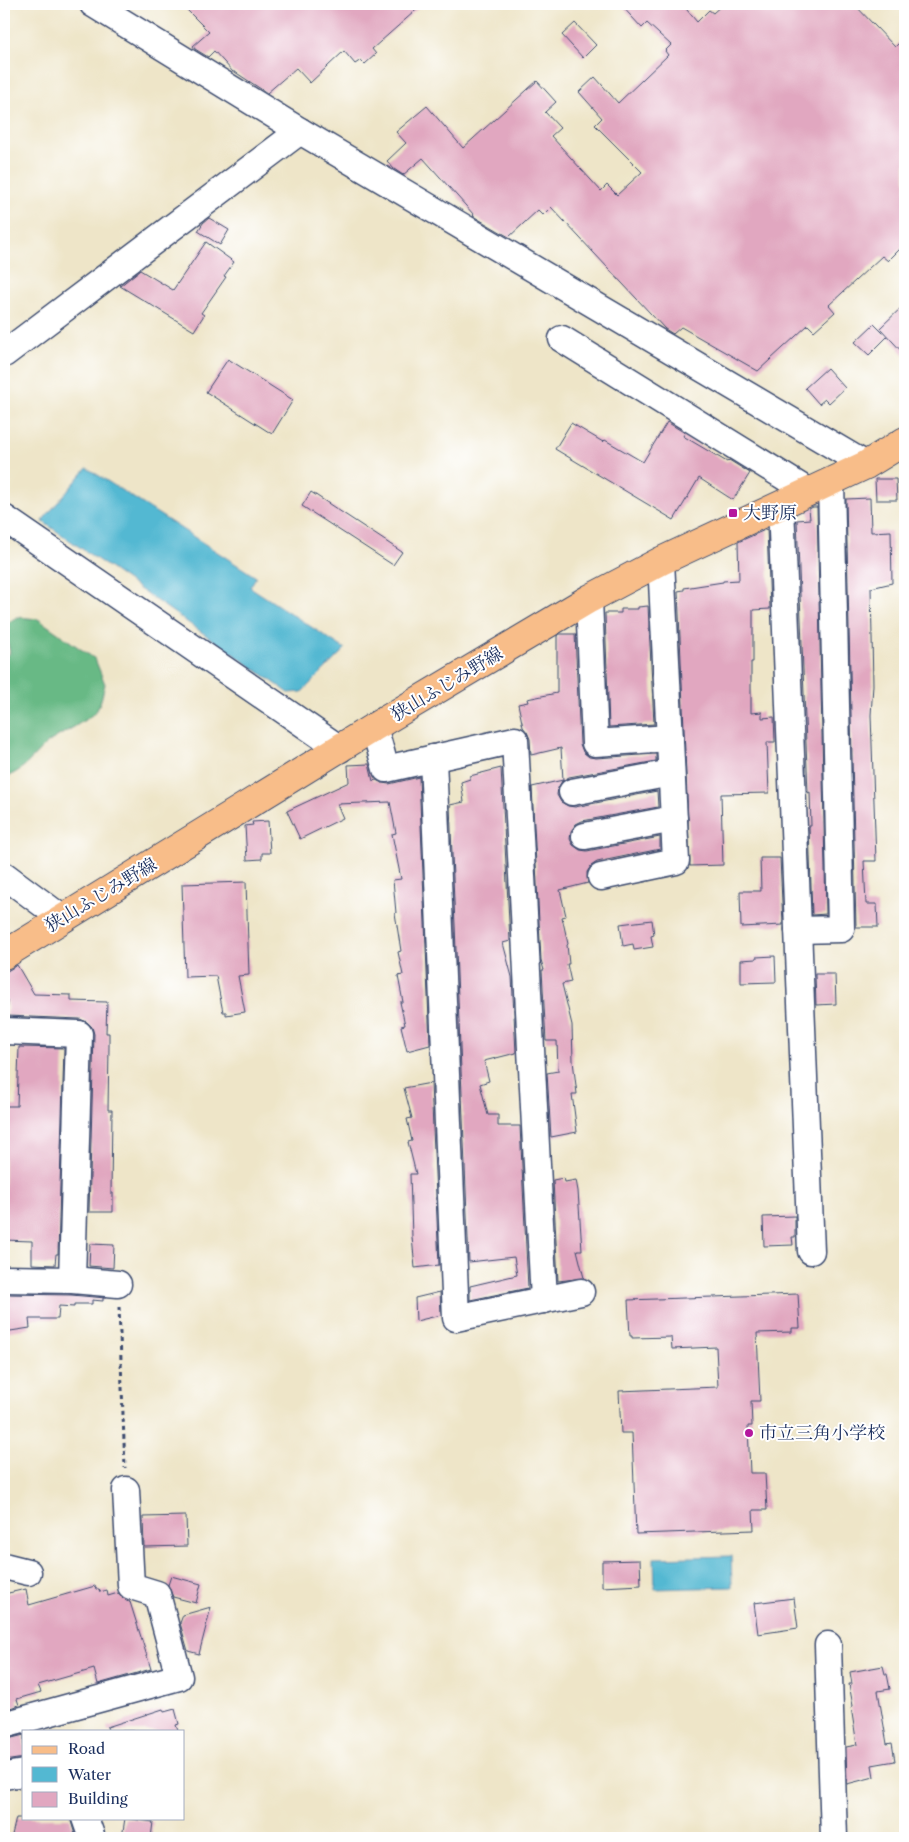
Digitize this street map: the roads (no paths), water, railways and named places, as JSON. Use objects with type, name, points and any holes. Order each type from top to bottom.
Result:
[{"type":"main road","name":"狭山ふじみ野線","points":[[4,955],[374,727],[589,599],[661,561],[866,465],[905,441]]},
{"type":"street","points":[[93,4],[300,131],[866,465]]},
{"type":"street","points":[[4,354],[300,131]]},
{"type":"street","points":[[562,339],[820,487],[841,929],[798,930]]},
{"type":"street","points":[[781,506],[811,1251]]},
{"type":"street","points":[[4,518],[340,749]]},
{"type":"street","points":[[601,877],[676,861],[661,561]]},
{"type":"street","points":[[589,599],[595,743],[670,738]]},
{"type":"street","points":[[374,727],[386,769],[515,740],[544,1300]]},
{"type":"street","points":[[433,758],[456,1318],[581,1292]]},
{"type":"street","points":[[572,792],[672,773]]},
{"type":"street","points":[[585,836],[674,819]]},
{"type":"street","points":[[4,875],[63,919]]},
{"type":"street","points":[[4,1031],[79,1034],[72,1280]]},
{"type":"street","points":[[4,1278],[72,1280],[118,1284]]},
{"type":"street","points":[[4,1724],[179,1677],[158,1594],[131,1586],[126,1490]]},
{"type":"street","points":[[828,1645],[834,1838]]},
{"type":"street","points":[[4,1776],[22,1772]]},
{"type":"street","points":[[86,1820],[92,1838]]},
{"type":"water","points":[[87,468],[256,577],[250,587],[345,649],[302,692],[289,693],[42,521]]},
{"type":"water","points":[[731,1556],[732,1587],[655,1589],[654,1558]]},
{"type":"place","name":"大野原","points":[[733,513]]},
{"type":"place","name":"市立三角小学校","points":[[749,1433]]}]
